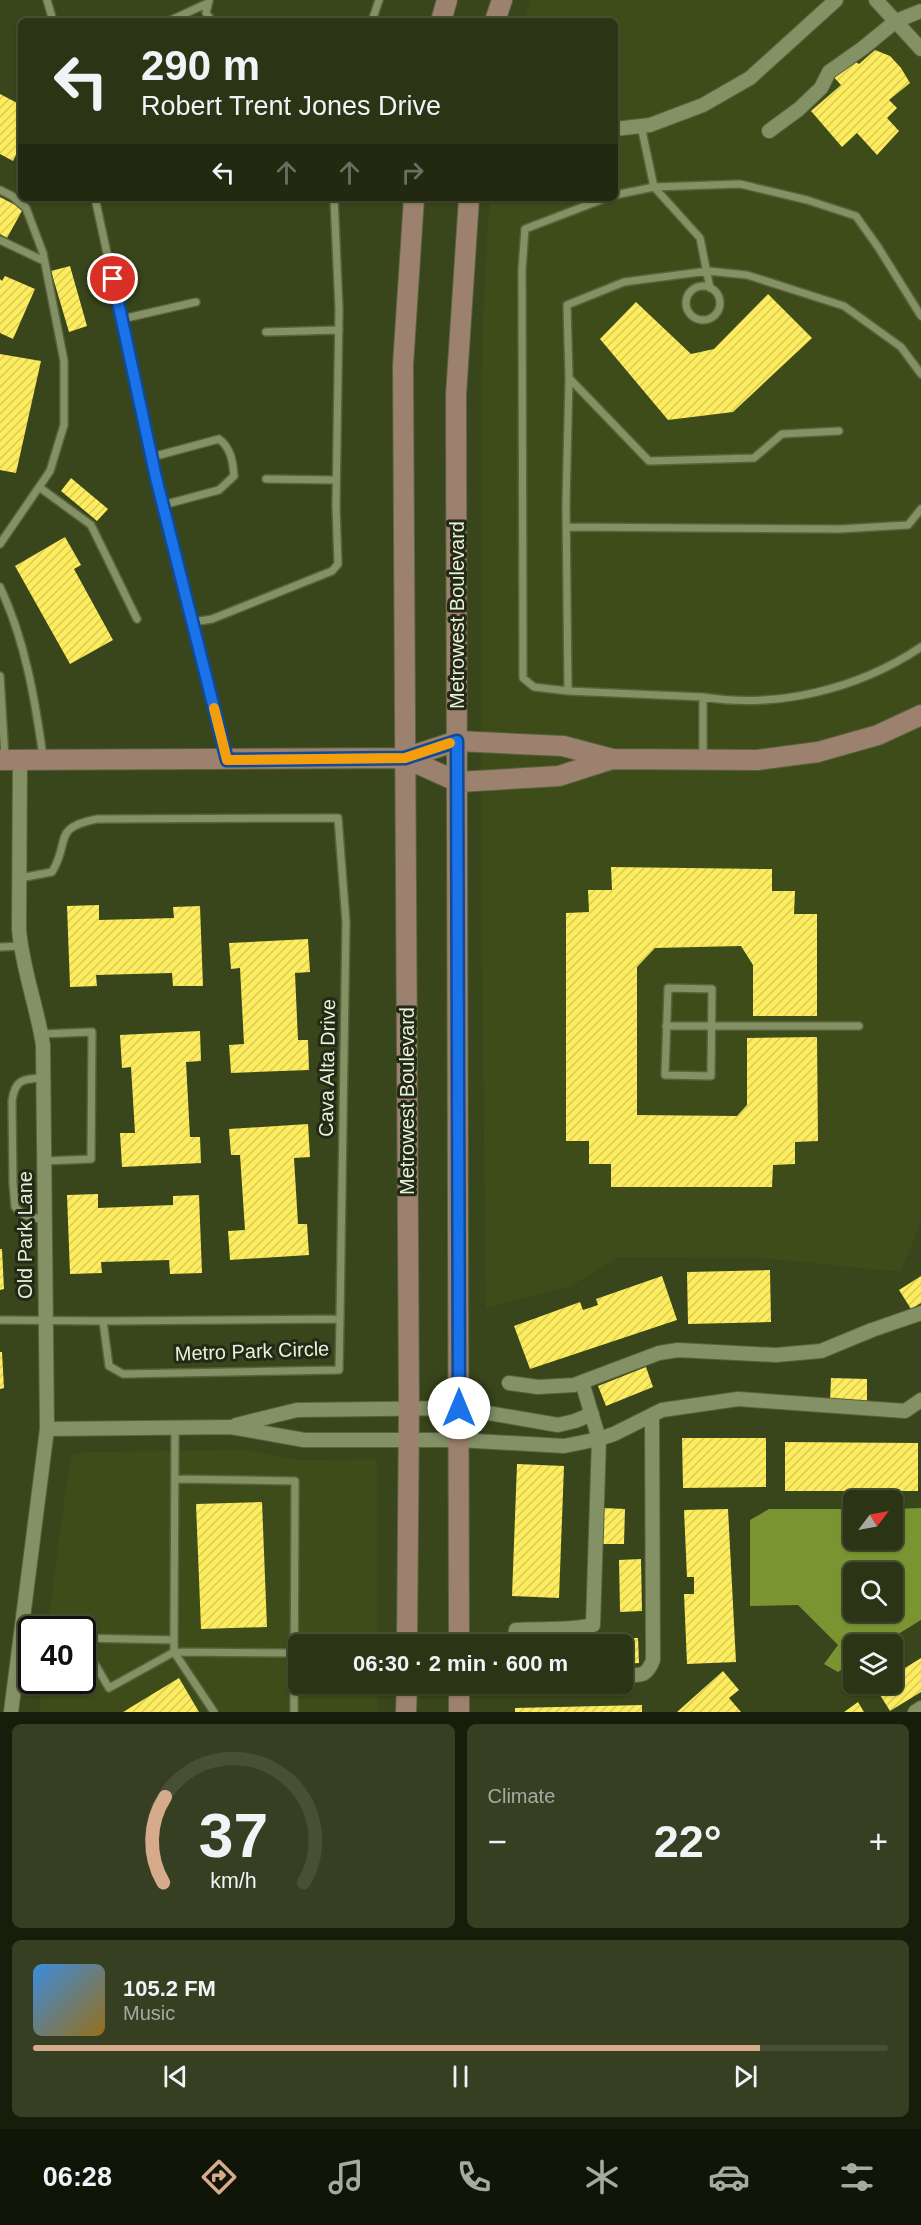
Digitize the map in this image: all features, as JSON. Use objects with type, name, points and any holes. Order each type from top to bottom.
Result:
[{"type":"street","points":[[442,18],[447,0]]},
{"type":"street","points":[[496,18],[502,0]]},
{"type":"street","points":[[618,129],[650,125],[703,105],[750,78],[836,0]]},
{"type":"street","points":[[876,0],[921,49]]},
{"type":"street","points":[[769,131],[806,102],[820,88],[829,72],[896,21],[921,10]]},
{"type":"street","name":"Metrowest Boulevard","points":[[407,1634],[409,1408],[403,365],[414,201]]},
{"type":"street","name":"Metrowest Boulevard","points":[[459,1634],[456,395],[469,201]]},
{"type":"street","points":[[8,759],[405,758],[457,741],[563,746],[612,759],[757,760],[818,752],[878,735],[921,715]]},
{"type":"street","points":[[405,758],[458,782],[559,776],[612,759]]},
{"type":"street","name":"Old Park Lane","points":[[8,759],[20,878],[20,946],[39,1015],[43,1078],[47,1429],[28,1616]]},
{"type":"street","points":[[509,1383],[574,1385],[659,1353],[678,1350],[776,1355],[821,1351],[921,1313]]},
{"type":"street","points":[[515,1634],[516,1630],[578,1629],[593,1625],[599,1439],[582,1382]]},
{"type":"street","points":[[47,1429],[231,1427],[304,1440],[458,1440],[564,1446],[599,1439],[662,1410],[738,1399],[905,1411],[921,1400]]},
{"type":"street","points":[[231,1427],[297,1410],[459,1408],[558,1425],[592,1414]]},
{"type":"street","points":[[633,1675],[643,1675],[649,1670],[653,1660],[652,1415]]},
{"type":"street","name":"Old Park Lane","points":[[11,1712],[18,1675]]},
{"type":"street","points":[[406,1712],[407,1694]]},
{"type":"street","points":[[459,1694],[459,1712]]},
{"type":"street","points":[[915,1712],[921,1709]]},
{"type":"lane","points":[[47,0],[52,18]]},
{"type":"lane","points":[[373,18],[379,0]]},
{"type":"lane","points":[[176,18],[209,1]]},
{"type":"lane","points":[[209,1],[206,13],[210,18]]},
{"type":"lane","points":[[641,126],[654,188],[700,238],[710,288],[720,300],[716,316],[706,320],[695,318],[687,310],[686,304],[690,293],[699,287],[710,288]]},
{"type":"lane","points":[[618,194],[654,188],[740,184],[807,200],[856,216],[921,316]]},
{"type":"lane","points":[[0,190],[12,196],[26,208],[44,261],[64,361],[64,425],[50,471],[0,544]]},
{"type":"lane","points":[[96,201],[163,505],[227,760]]},
{"type":"lane","points":[[193,622],[212,619],[332,572],[338,564],[336,480],[339,330],[334,201]]},
{"type":"lane","points":[[598,201],[525,228],[522,269],[523,678],[534,687],[568,691],[724,700],[798,696],[867,676],[921,647]]},
{"type":"lane","points":[[0,240],[44,261]]},
{"type":"lane","points":[[568,691],[566,527],[569,378],[567,305],[624,282],[708,271],[747,275],[844,306],[901,347],[921,374]]},
{"type":"lane","points":[[122,320],[196,302]]},
{"type":"lane","points":[[266,332],[339,330]]},
{"type":"lane","points":[[569,378],[649,461],[754,458],[782,434],[839,431]]},
{"type":"lane","points":[[152,457],[219,440],[225,444],[233,461],[234,476],[219,490],[163,505]]},
{"type":"lane","points":[[266,479],[336,480]]},
{"type":"lane","points":[[39,487],[91,525],[137,619]]},
{"type":"lane","points":[[566,527],[840,529],[883,527],[908,525],[921,509]]},
{"type":"lane","points":[[0,587],[17,628],[36,703],[43,759]]},
{"type":"lane","points":[[0,676],[8,759]]},
{"type":"lane","points":[[703,697],[703,760]]},
{"type":"lane","name":"Cava Alta Drive","points":[[20,878],[52,872],[58,861],[65,833],[79,823],[97,819],[338,818],[346,922],[340,1319]]},
{"type":"lane","points":[[0,946],[20,946]]},
{"type":"lane","points":[[668,988],[712,989],[712,1027],[711,1076],[665,1075],[668,988]]},
{"type":"lane","points":[[666,1026],[859,1026]]},
{"type":"lane","points":[[41,1034],[92,1032],[91,1159],[44,1161]]},
{"type":"lane","points":[[43,1078],[20,1081],[14,1088],[12,1113],[15,1207],[24,1215],[44,1220]]},
{"type":"lane","name":"Metro Park Circle","points":[[0,1320],[340,1319],[339,1370],[123,1374],[109,1366],[103,1321]]},
{"type":"lane","points":[[176,1427],[174,1652],[214,1712]]},
{"type":"lane","points":[[176,1479],[295,1481],[294,1634]]},
{"type":"lane","points":[[96,1640],[174,1640]]},
{"type":"lane","points":[[96,1664],[110,1688],[174,1652],[288,1653]]},
{"type":"lane","points":[[294,1694],[294,1712]]},
{"type":"shaded area","points":[[530,0],[921,0],[921,1221],[901,1272],[760,1258],[619,1257],[571,1286],[486,1308],[481,894],[482,337],[491,201],[618,201],[618,18],[525,18]]},
{"type":"shaded area","points":[[246,1450],[300,1460],[377,1459],[378,1634],[288,1634],[288,1694],[378,1694],[378,1712],[39,1712],[41,1694],[96,1694],[96,1616],[49,1616],[70,1459],[74,1454]]},
{"type":"shaded area","points":[[921,1508],[921,1620],[898,1634],[843,1634],[843,1669],[838,1672],[824,1664],[838,1645],[798,1605],[750,1606],[750,1520],[769,1509],[843,1509],[843,1550],[903,1550],[903,1509]]},
{"type":"building","points":[[875,50],[890,56],[910,83],[889,100],[897,108],[887,118],[899,131],[877,155],[857,133],[842,147],[811,111],[841,85],[830,73],[850,59],[859,64]]},
{"type":"building","points":[[0,94],[18,103],[18,151],[13,161],[0,154]]},
{"type":"building","points":[[0,197],[23,209],[7,238],[0,234]]},
{"type":"building","points":[[70,266],[87,326],[69,332],[51,271]]},
{"type":"building","points":[[5,276],[35,289],[13,339],[0,333],[0,279],[2,281]]},
{"type":"building","points":[[768,294],[812,338],[733,412],[668,420],[600,339],[636,302],[691,354],[714,349]]},
{"type":"building","points":[[0,354],[41,361],[16,473],[0,470]]},
{"type":"building","points":[[71,478],[108,509],[97,521],[61,491]]},
{"type":"building","points":[[65,537],[81,565],[74,569],[113,640],[70,664],[15,566]]},
{"type":"building","points":[[611,867],[772,869],[772,891],[795,891],[794,914],[817,914],[817,1016],[753,1016],[753,965],[741,946],[655,948],[637,967],[637,1115],[737,1116],[747,1105],[747,1038],[817,1037],[818,1141],[795,1142],[795,1164],[773,1165],[772,1187],[611,1187],[611,1164],[589,1164],[589,1141],[566,1141],[566,913],[589,912],[588,890],[612,890]]},
{"type":"building","points":[[99,905],[99,920],[174,918],[173,907],[200,906],[203,986],[173,986],[172,973],[96,975],[97,986],[70,987],[67,906]]},
{"type":"building","points":[[308,939],[310,972],[295,973],[298,1040],[308,1040],[309,1070],[231,1073],[229,1045],[244,1044],[240,968],[231,969],[229,943]]},
{"type":"building","points":[[200,1031],[201,1061],[186,1062],[190,1137],[200,1137],[201,1163],[122,1167],[120,1133],[135,1133],[131,1067],[122,1068],[120,1035]]},
{"type":"building","points":[[308,1124],[310,1157],[294,1158],[298,1224],[307,1224],[309,1255],[230,1260],[228,1231],[245,1230],[240,1155],[231,1155],[229,1129]]},
{"type":"building","points":[[98,1194],[98,1208],[173,1205],[173,1196],[199,1195],[202,1273],[170,1274],[169,1260],[101,1262],[102,1273],[70,1274],[67,1195]]},
{"type":"building","points":[[0,1249],[2,1249],[4,1289],[0,1290]]},
{"type":"building","points":[[770,1270],[771,1322],[688,1324],[687,1272]]},
{"type":"building","points":[[662,1276],[677,1320],[530,1369],[514,1326],[580,1302],[583,1310],[598,1305],[596,1299]]},
{"type":"building","points":[[921,1276],[921,1303],[911,1309],[899,1290]]},
{"type":"building","points":[[0,1352],[2,1352],[4,1388],[0,1389]]},
{"type":"building","points":[[646,1367],[653,1387],[606,1406],[598,1386]]},
{"type":"building","points":[[831,1378],[867,1379],[867,1401],[830,1401]]},
{"type":"building","points":[[682,1438],[766,1438],[766,1487],[683,1488]]},
{"type":"building","points":[[785,1442],[918,1443],[918,1491],[785,1491]]},
{"type":"building","points":[[517,1464],[564,1466],[559,1598],[512,1596]]},
{"type":"building","points":[[262,1502],[267,1627],[201,1629],[196,1504]]},
{"type":"building","points":[[604,1508],[625,1509],[624,1544],[603,1544]]},
{"type":"building","points":[[728,1509],[736,1662],[687,1664],[684,1594],[694,1594],[694,1577],[687,1577],[684,1510]]},
{"type":"building","points":[[641,1559],[642,1611],[620,1612],[619,1560]]},
{"type":"building","points":[[633,1638],[638,1638],[639,1663],[633,1663]]},
{"type":"building","points":[[921,1658],[921,1692],[890,1711],[879,1694],[903,1694],[903,1669]]},
{"type":"building","points":[[723,1671],[739,1690],[729,1698],[741,1712],[677,1712]]},
{"type":"building","points":[[179,1678],[199,1712],[123,1712]]},
{"type":"building","points":[[858,1702],[864,1712],[844,1712]]},
{"type":"building","points":[[642,1705],[642,1712],[515,1712],[515,1708]]},
{"type":"slow traffic","points":[[214,708],[227,760],[405,758],[450,743]]},
{"type":"route","points":[[113,279],[156,478],[227,760],[405,758],[457,741],[459,1408]]}]
